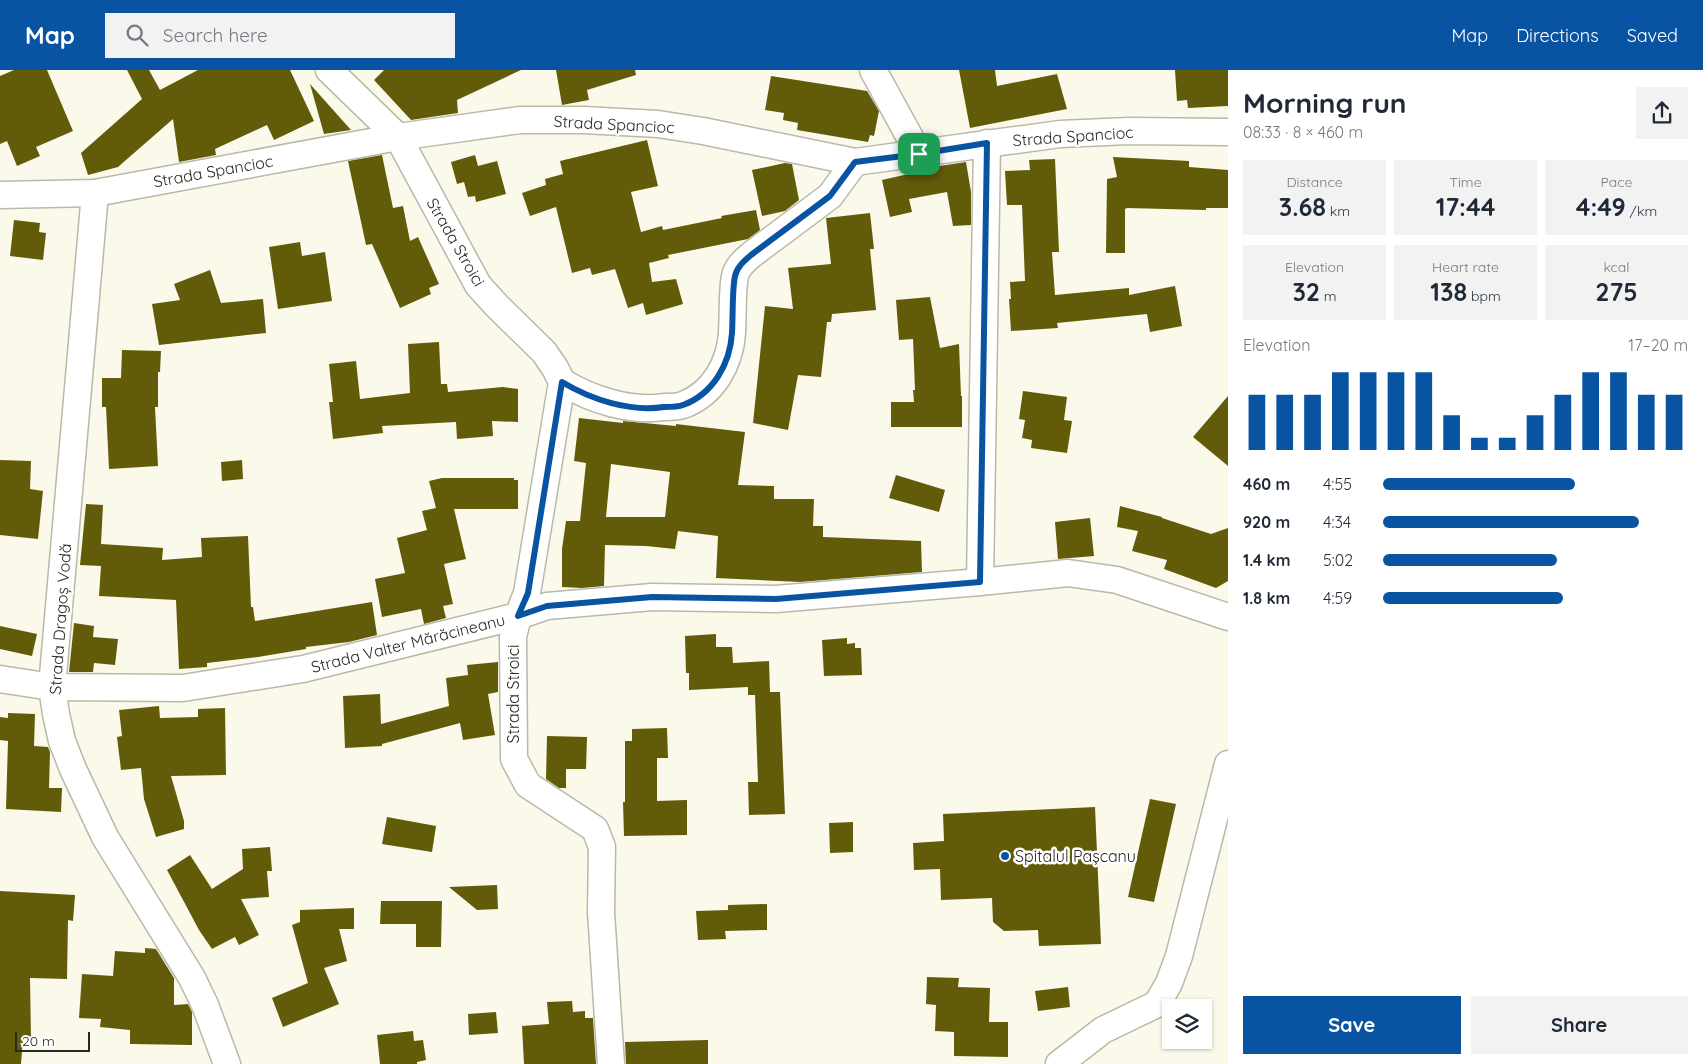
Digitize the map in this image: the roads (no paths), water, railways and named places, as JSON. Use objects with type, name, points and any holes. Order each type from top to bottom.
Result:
[{"type":"street","name":"Strada Stroici","points":[[329,70],[398,137],[478,285],[496,306],[544,352],[562,382],[528,593],[518,616],[513,637],[514,759],[528,785],[595,829],[602,847],[600,912],[611,1064]]},
{"type":"street","points":[[873,70],[919,154]]},
{"type":"street","name":"Strada Spancioc","points":[[0,195],[95,193],[398,137],[520,120],[584,120],[658,124],[703,131],[855,162],[1060,134],[1129,131],[1228,132]]},
{"type":"street","points":[[980,582],[987,143]]},
{"type":"street","points":[[562,382],[579,392],[605,401],[650,409],[683,405],[702,394],[713,385],[724,365],[732,336],[735,276],[741,264],[830,196],[855,162]]},
{"type":"street","name":"Strada Dragoș Vodă","points":[[95,193],[52,687],[56,714],[62,741],[73,769],[105,837],[192,978],[205,1005],[227,1064]]},
{"type":"street","name":"Strada Valter Mărăcineanu","points":[[0,679],[52,687],[183,688],[303,669],[518,616],[547,606],[652,597],[776,599],[1068,573],[1117,580],[1228,616]]},
{"type":"street","points":[[1059,1064],[1103,1030],[1157,1004],[1169,984],[1179,956],[1228,764]]},
{"type":"place","name":"Spitalul Pașcanu","points":[[1005,856]]}]
